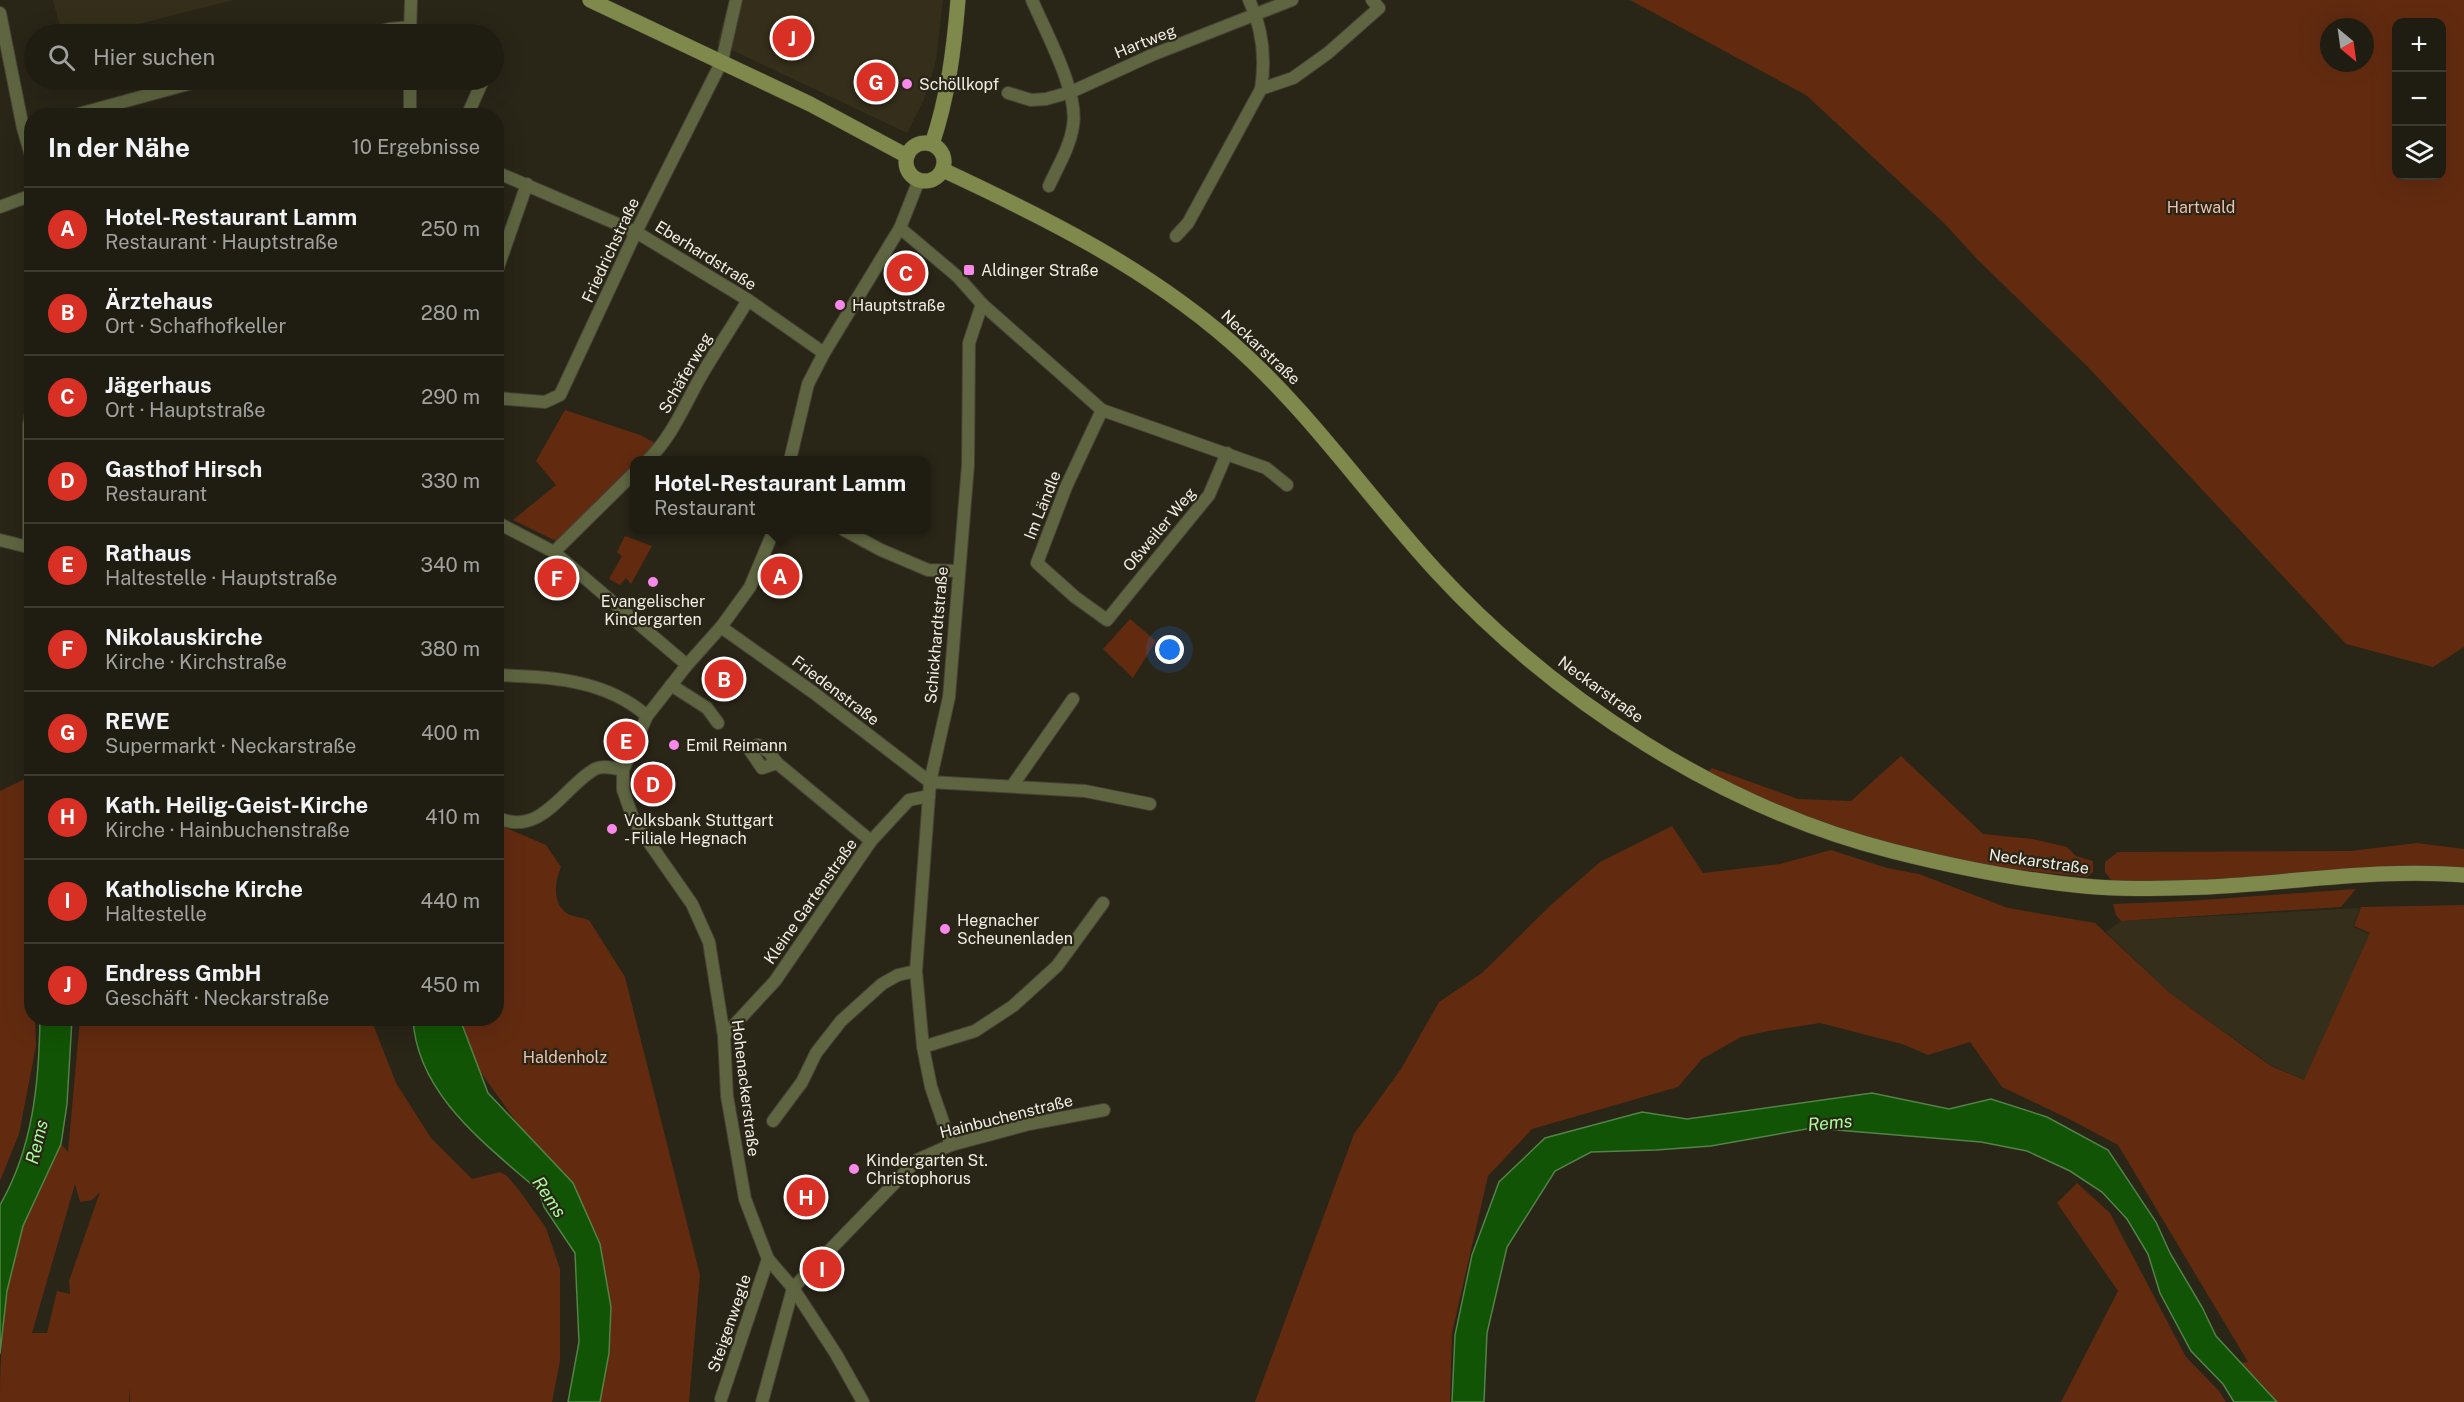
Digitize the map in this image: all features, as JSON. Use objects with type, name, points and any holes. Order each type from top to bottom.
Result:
[{"type":"main road","points":[[590,0],[810,104],[907,156]]},
{"type":"main road","points":[[932,144],[944,104],[952,59],[958,0]]},
{"type":"main road","points":[[924,142],[932,144],[943,154],[943,170],[935,178],[919,180],[908,171],[907,156],[916,144],[924,142]]},
{"type":"main road","name":"Neckarstraße","points":[[943,170],[1071,232],[1157,285],[1205,321],[1257,366],[1301,410],[1437,572],[1497,633],[1587,703],[1648,745],[1703,778],[1789,817],[1837,835],[1890,851],[2034,880],[2096,887],[2208,887],[2398,874],[2464,874]]},
{"type":"street","points":[[410,24],[411,0]]},
{"type":"street","name":"Friedrichstraße","points":[[504,399],[545,402],[560,395],[636,232],[722,61],[736,0]]},
{"type":"street","points":[[1032,0],[1071,92],[1074,112],[1073,128],[1049,186]]},
{"type":"street","points":[[1176,236],[1188,223],[1261,89],[1264,48],[1256,15],[1249,0]]},
{"type":"street","name":"Hartweg","points":[[1008,93],[1031,100],[1046,99],[1071,92],[1161,51],[1292,0]]},
{"type":"street","points":[[1261,89],[1293,78],[1328,53],[1376,4]]},
{"type":"street","points":[[0,13],[24,114]]},
{"type":"street","points":[[100,108],[166,90]]},
{"type":"street","points":[[410,90],[410,108]]},
{"type":"street","points":[[470,108],[478,90]]},
{"type":"street","name":"Eberhardstraße","points":[[504,175],[636,232],[748,300],[824,353]]},
{"type":"street","points":[[791,456],[808,384],[824,353],[900,228],[919,180]]},
{"type":"street","points":[[504,250],[527,184]]},
{"type":"street","points":[[0,207],[24,198]]},
{"type":"street","points":[[900,228],[958,277],[982,304],[1102,410],[1266,468],[1287,485]]},
{"type":"street","name":"Schäferweg","points":[[652,456],[672,429],[704,371],[748,300]]},
{"type":"street","name":"Schickhardtstraße","points":[[951,1145],[931,1087],[923,1047],[916,971],[930,782],[949,698],[968,465],[969,343],[982,304]]},
{"type":"street","name":"Im Ländle","points":[[1102,410],[1066,487],[1036,563],[1075,597],[1107,620]]},
{"type":"street","name":"Oßweiler Weg","points":[[1107,620],[1209,495],[1227,453]]},
{"type":"street","points":[[554,552],[630,477]]},
{"type":"street","points":[[504,526],[554,552],[687,665]]},
{"type":"street","points":[[504,819],[515,822],[541,816],[597,768],[609,767],[623,770],[647,716],[750,587],[772,534]]},
{"type":"street","points":[[851,534],[881,550],[928,570],[959,572]]},
{"type":"street","points":[[0,540],[24,546]]},
{"type":"street","name":"Friedenstraße","points":[[720,627],[814,693],[930,782]]},
{"type":"street","points":[[504,676],[592,685],[621,696],[647,716]]},
{"type":"street","points":[[671,685],[707,708],[718,723]]},
{"type":"street","points":[[1012,786],[1073,699]]},
{"type":"street","points":[[777,763],[872,841]]},
{"type":"street","name":"Hohenackerstraße","points":[[623,770],[623,790],[634,821],[692,904],[709,942],[724,1036],[727,1096],[745,1199],[768,1258],[793,1288],[836,1354],[863,1402]]},
{"type":"street","points":[[930,782],[1086,791],[1150,804]]},
{"type":"street","name":"Kleine Gartenstraße","points":[[724,1036],[775,981],[872,841],[909,800],[929,796]]},
{"type":"street","points":[[923,1047],[975,1031],[1014,1006],[1057,966],[1103,903]]},
{"type":"street","points":[[773,1120],[802,1082],[816,1053],[841,1021],[882,984],[898,975],[916,971]]},
{"type":"street","name":"Hainbuchenstraße","points":[[793,1288],[916,1160],[951,1145],[1029,1124],[1104,1110]]},
{"type":"street","name":"Steigenwegle","points":[[721,1399],[768,1258]]},
{"type":"street","points":[[762,1402],[793,1288]]},
{"type":"shaded area","points":[[53,0],[234,0],[139,24],[59,24]]},
{"type":"shaded area","points":[[729,0],[943,0],[936,61],[925,97],[907,133],[717,43]]},
{"type":"shaded area","points":[[2360,908],[2353,927],[2370,934],[2304,1080],[2271,1065],[2171,994],[2106,932],[2121,921]]},
{"type":"green space","name":"Hartwald","points":[[1630,0],[2464,0],[2464,647],[2433,667],[2346,644],[2088,367],[1977,259],[1944,223],[1806,95]]},
{"type":"green space","points":[[565,410],[640,435],[655,443],[647,456],[630,456],[630,475],[558,542],[513,520],[556,485],[536,461]]},
{"type":"green space","points":[[625,536],[652,546],[631,584],[626,578],[620,585],[609,579],[622,556],[617,552]]},
{"type":"green space","points":[[1130,619],[1156,641],[1133,678],[1103,649]]},
{"type":"green space","points":[[1901,756],[1983,834],[2033,839],[2067,847],[2076,856],[2093,861],[2093,872],[2087,877],[1963,864],[1890,851],[1703,778],[1712,768],[1798,799],[1851,801]]},
{"type":"green space","points":[[24,779],[24,1026],[35,1026],[36,1046],[19,1134],[0,1181],[0,791]]},
{"type":"green space","points":[[1672,826],[1703,873],[1780,864],[1831,850],[1887,868],[1919,874],[2008,908],[2095,923],[2171,994],[2271,1066],[2304,1080],[2370,933],[2354,926],[2361,907],[2464,905],[2464,1402],[2277,1402],[2239,1363],[2248,1362],[2118,1145],[2002,1087],[1970,1042],[1928,1055],[1902,1044],[1820,1023],[1741,1037],[1702,1059],[1678,1087],[1532,1129],[1488,1176],[1452,1333],[1450,1402],[1255,1402],[1354,1134],[1401,1069],[1439,1002],[1482,973],[1552,904],[1600,862]]},
{"type":"green space","name":"Haldenholz","points":[[504,827],[546,845],[561,867],[556,887],[560,906],[570,915],[589,920],[625,977],[700,1275],[689,1402],[594,1402],[605,1323],[525,1134],[469,1056],[458,1026],[504,1026]]},
{"type":"green space","points":[[2417,843],[2464,849],[2464,875],[2117,887],[2105,872],[2105,862],[2118,852],[2350,851]]},
{"type":"green space","points":[[2356,889],[2341,907],[2121,921],[2116,915],[2113,904],[2188,901]]},
{"type":"green space","points":[[79,1026],[374,1026],[396,1083],[431,1138],[472,1179],[500,1172],[507,1176],[546,1228],[560,1269],[560,1361],[552,1402],[130,1402],[129,1387],[129,1402],[0,1402],[5,1314],[16,1249],[35,1196],[61,1144],[68,1152]],"holes":[[[75,1184],[80,1202],[92,1200],[100,1192],[69,1281],[70,1294],[57,1291],[47,1333],[32,1333]]]},
{"type":"green space","points":[[2077,1183],[2110,1213],[2186,1357],[2219,1391],[2226,1402],[2061,1402],[2118,1291],[2057,1203]]},
{"type":"water","name":"Rems","points":[[40,1026],[72,1026],[67,1104],[61,1144],[23,1226],[7,1291],[0,1354],[0,1205],[20,1161],[27,1138],[38,1067]]},
{"type":"water","name":"Rems","points":[[414,1026],[463,1026],[488,1093],[573,1183],[600,1244],[611,1307],[609,1353],[600,1402],[568,1402],[579,1342],[575,1253],[544,1207],[539,1191],[477,1136],[441,1095],[427,1071],[417,1046]]},
{"type":"water","name":"Rems","points":[[1872,1093],[1949,1109],[1991,1099],[2047,1117],[2108,1150],[2156,1222],[2170,1253],[2202,1307],[2216,1336],[2277,1402],[2234,1402],[2223,1384],[2191,1351],[2160,1293],[2148,1254],[2127,1219],[2102,1192],[2070,1171],[2027,1151],[1981,1142],[1812,1128],[1711,1146],[1591,1152],[1555,1171],[1507,1247],[1487,1333],[1484,1402],[1452,1402],[1455,1335],[1472,1255],[1499,1182],[1545,1138],[1642,1112],[1687,1119]]},
{"type":"place","name":"Endress GmbH","points":[[792,38]]},
{"type":"place","name":"REWE","points":[[876,82]]},
{"type":"place","name":"Schöllkopf","points":[[907,84]]},
{"type":"place","name":"Aldinger Straße","points":[[969,270]]},
{"type":"place","name":"Jägerhaus","points":[[906,273]]},
{"type":"place","name":"Hauptstraße","points":[[840,305]]},
{"type":"place","name":"Hotel-Restaurant Lamm","points":[[780,576]]},
{"type":"place","name":"Nikolauskirche","points":[[557,578]]},
{"type":"place","name":"Evangelischer Kindergarten","points":[[653,582]]},
{"type":"place","name":"Ärztehaus","points":[[724,679]]},
{"type":"place","name":"Rathaus","points":[[626,741]]},
{"type":"place","name":"Emil Reimann","points":[[674,745]]},
{"type":"place","name":"Gasthof Hirsch","points":[[653,784]]},
{"type":"place","name":"Volksbank Stuttgart - Filiale Hegnach","points":[[612,829]]},
{"type":"place","name":"Hegnacher Scheunenladen","points":[[945,929]]},
{"type":"place","name":"Kindergarten St. Christophorus","points":[[854,1169]]},
{"type":"place","name":"Kath. Heilig-Geist-Kirche","points":[[806,1197]]},
{"type":"place","name":"Katholische Kirche","points":[[822,1269]]}]
